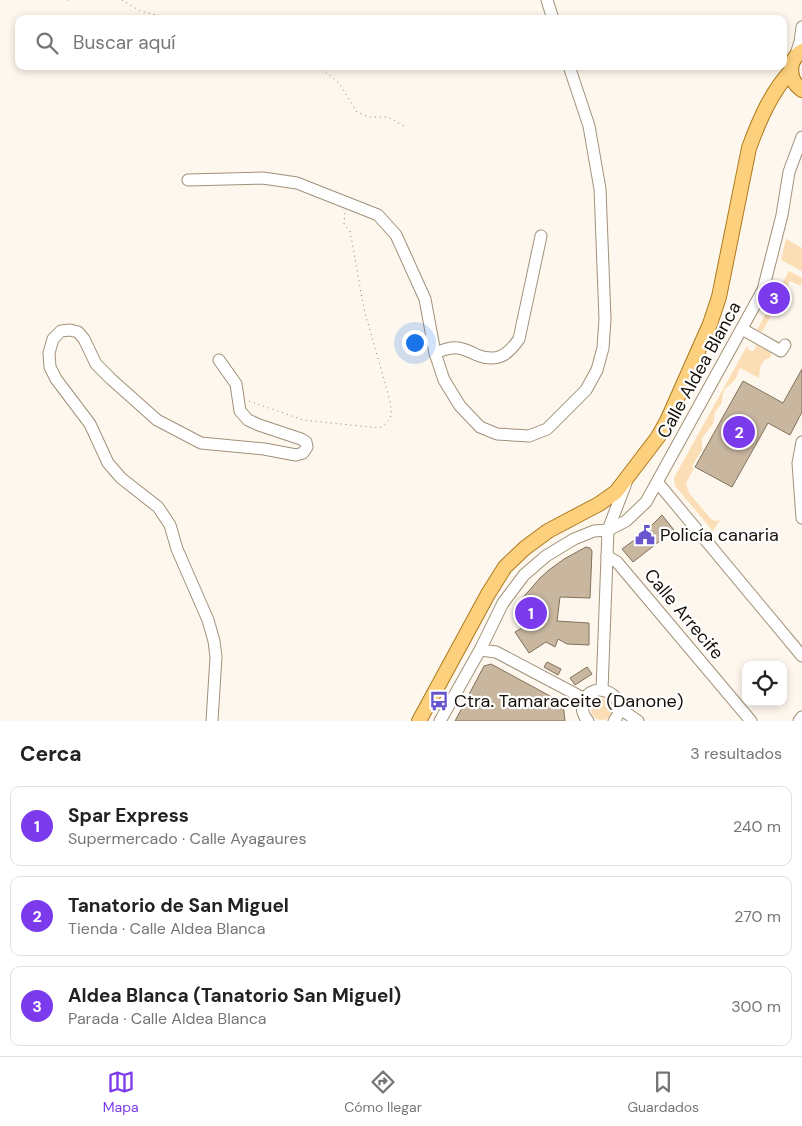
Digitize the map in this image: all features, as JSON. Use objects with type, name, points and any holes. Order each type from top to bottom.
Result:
[{"type":"main road","points":[[419,721],[488,594],[505,567],[525,548],[548,531],[609,498],[616,492],[667,421],[710,324],[719,297],[735,214],[750,148],[758,124],[782,80],[791,71],[798,54]]},
{"type":"main road","points":[[791,71],[794,83],[802,91]]},
{"type":"main road","points":[[769,105],[775,97],[784,91],[795,89],[802,91]]},
{"type":"street","points":[[548,0],[552,15]]},
{"type":"street","points":[[798,54],[802,27]]},
{"type":"street","points":[[188,180],[263,178],[298,183],[378,215],[396,235],[425,299],[435,353],[444,380],[460,406],[480,427],[497,434],[529,436],[546,429],[586,390],[598,370],[603,348],[605,319],[600,189],[589,126],[570,70]]},
{"type":"street","name":"Calle Aldea Blanca","points":[[440,721],[480,650],[503,603],[524,575],[546,556],[574,540],[594,531],[608,530],[626,521],[646,502],[658,483],[764,290],[782,214],[783,198],[789,172],[802,137]]},
{"type":"street","name":"Calle Aldea Blanca","points":[[782,214],[789,199],[802,156]]},
{"type":"street","points":[[435,353],[447,348],[460,348],[484,358],[498,358],[512,350],[520,339],[541,236]]},
{"type":"street","points":[[742,329],[781,351],[785,345]]},
{"type":"street","points":[[212,721],[216,656],[214,641],[208,620],[170,525],[158,507],[121,478],[108,463],[90,424],[56,380],[50,367],[49,353],[53,339],[61,331],[70,330],[78,332],[84,339],[96,364],[110,380],[157,420],[201,443],[264,449],[296,455],[303,453],[307,447],[306,442],[301,438],[248,420],[240,411],[236,384],[219,360]]},
{"type":"street","points":[[802,442],[798,463],[802,518]]},
{"type":"street","points":[[602,690],[608,530],[628,476]]},
{"type":"street","points":[[658,483],[690,527],[802,656]]},
{"type":"street","name":"Calle Arrecife","points":[[606,556],[617,562],[751,721]]},
{"type":"street","points":[[480,650],[496,652],[585,700]]},
{"type":"street","points":[[588,721],[582,711],[585,700],[592,692],[602,690],[616,698],[619,708],[614,721]]},
{"type":"street","points":[[619,708],[638,721]]},
{"type":"street","points":[[799,721],[802,716]]},
{"type":"path","points":[[122,0],[140,11],[157,15]]},
{"type":"path","points":[[323,70],[339,83],[357,112],[369,118],[388,117],[406,127]]},
{"type":"path","points":[[239,403],[246,400],[303,420],[379,428],[387,424],[392,415],[390,401],[364,309],[350,231],[344,224],[344,213],[349,203]]},
{"type":"shaded area","points":[[786,239],[802,248],[802,271],[781,260]]},
{"type":"shaded area","points":[[789,271],[802,278],[801,286],[790,281],[762,332],[757,330]]},
{"type":"shaded area","points":[[755,344],[771,353],[771,357],[762,363],[759,378],[740,368],[735,380],[724,390],[721,404],[715,412],[713,424],[702,438],[702,449],[686,483],[689,493],[711,519],[715,521],[720,520],[713,531],[675,486],[674,478],[747,346],[749,350],[753,351],[756,348]]},
{"type":"shaded area","points":[[602,698],[610,701],[613,709],[610,717],[602,720],[594,717],[591,709],[594,701]]},
{"type":"building","points":[[802,369],[802,412],[790,435],[768,423],[732,487],[695,467],[743,381],[783,403]]},
{"type":"building","points":[[662,515],[674,530],[633,562],[622,549],[644,533]]},
{"type":"building","points":[[586,547],[592,551],[590,598],[560,597],[557,621],[589,623],[589,645],[567,644],[558,639],[555,647],[546,642],[529,653],[515,632],[522,628],[516,617],[527,611],[523,608],[525,603],[520,601],[549,570]]},
{"type":"building","points":[[547,662],[561,669],[558,675],[544,667]]},
{"type":"building","points":[[491,664],[563,703],[565,721],[455,721],[484,666]]},
{"type":"building","points":[[587,667],[592,674],[575,685],[570,678]]},
{"type":"place","name":"Aldea Blanca (Tanatorio San Miguel)","points":[[774,298]]},
{"type":"place","name":"Tanatorio de San Miguel","points":[[739,432]]},
{"type":"place","name":"Policía canaria","points":[[645,535]]},
{"type":"place","name":"Spar Express","points":[[531,613]]},
{"type":"place","name":"Ctra. Tamaraceite (Danone)","points":[[439,701]]}]
